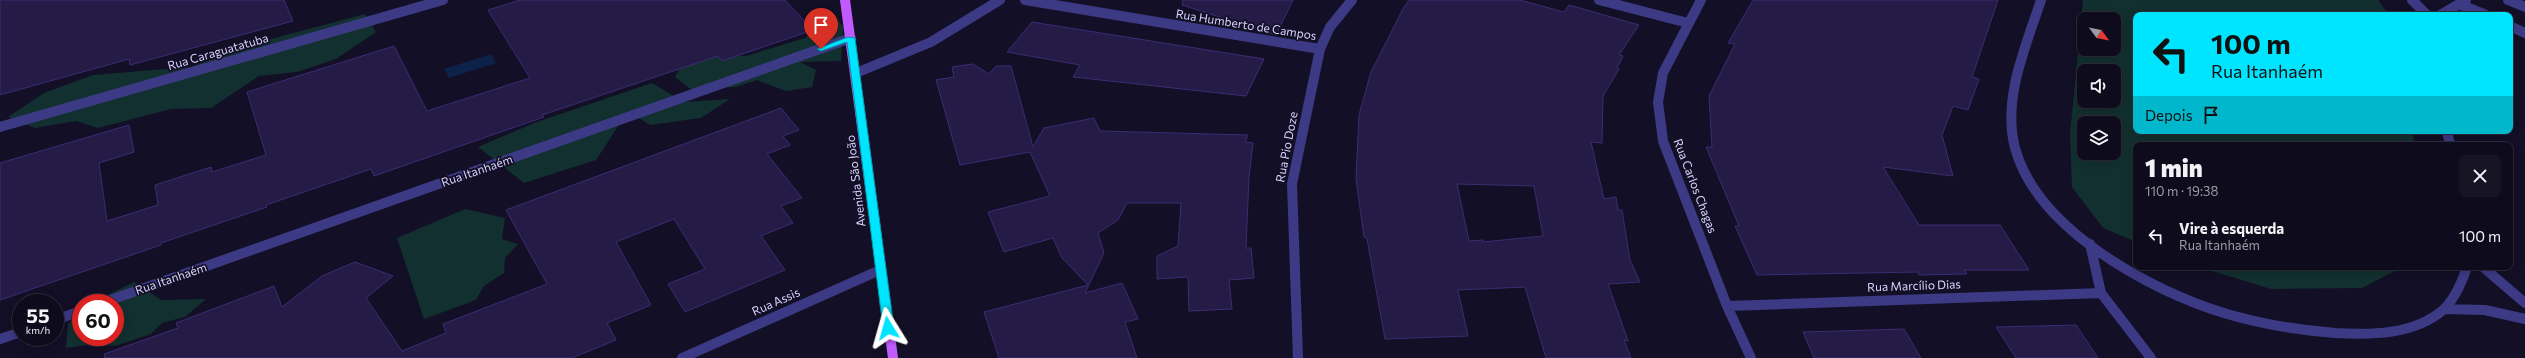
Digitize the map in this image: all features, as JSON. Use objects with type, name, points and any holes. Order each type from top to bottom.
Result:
[{"type":"main road","name":"Avenida São João","points":[[845,0],[856,73],[880,270],[893,358]]},
{"type":"street","name":"Rua Caraguatatuba","points":[[0,127],[443,0]]},
{"type":"street","points":[[856,73],[931,42],[1000,0]]},
{"type":"street","name":"Rua Humberto de Campos","points":[[1025,0],[1320,49]]},
{"type":"street","name":"Rua Pio Doze","points":[[1298,358],[1292,184],[1320,49],[1330,27],[1352,0]]},
{"type":"street","points":[[1599,0],[1688,22]]},
{"type":"street","name":"Rua Carlos Chagas","points":[[1702,0],[1688,22],[1663,73],[1658,102],[1663,141],[1728,306],[1751,358]]},
{"type":"street","points":[[2041,0],[2020,66],[2011,108],[2016,148],[2030,178],[2051,211],[2090,244],[2154,284],[2199,304],[2223,313],[2302,331],[2374,334],[2399,331],[2421,323],[2444,309],[2464,277],[2466,270]]},
{"type":"street","points":[[2412,0],[2423,12]]},
{"type":"street","points":[[2508,0],[2525,7]]},
{"type":"street","points":[[2445,12],[2463,2],[2481,12]]},
{"type":"street","points":[[2513,27],[2525,33]]},
{"type":"street","name":"Rua Itanhaém","points":[[124,295],[851,38]]},
{"type":"street","points":[[2090,244],[2101,293],[2151,358]]},
{"type":"street","name":"Rua Assis","points":[[682,358],[880,270]]},
{"type":"street","points":[[2486,270],[2525,303]]},
{"type":"street","name":"Rua Marcílio Dias","points":[[1728,306],[2101,293]]},
{"type":"street","points":[[2444,309],[2485,310],[2525,319]]},
{"type":"street","points":[[0,339],[12,335]]},
{"type":"green space","points":[[2083,0],[2378,0],[2387,12],[2133,12],[2133,134],[2413,134],[2414,142],[2133,142],[2133,241],[2103,228],[2072,187],[2070,134],[2078,56],[2121,56],[2121,12],[2082,12]]},
{"type":"green space","points":[[832,12],[843,27],[841,61],[800,62],[816,70],[812,87],[786,91],[757,80],[736,87],[690,89],[675,77],[682,64],[706,55],[746,56],[805,38]]},
{"type":"green space","points":[[365,14],[376,32],[336,59],[297,72],[259,76],[211,108],[171,109],[98,128],[76,121],[35,128],[8,117],[44,93],[93,75],[190,67],[256,43]]},
{"type":"green space","points":[[652,83],[684,102],[730,99],[701,118],[650,125],[628,111],[596,160],[524,183],[478,147],[534,123]]},
{"type":"green space","points":[[465,209],[505,218],[502,239],[518,244],[505,258],[504,273],[484,286],[476,300],[424,319],[397,238]]},
{"type":"green space","points":[[2209,270],[2396,270],[2362,288],[2271,289]]},
{"type":"green space","points":[[134,282],[161,300],[206,299],[185,317],[162,323],[151,334],[124,343],[124,294],[109,294]]},
{"type":"green space","points":[[72,320],[72,346],[80,346],[66,348],[68,324]]},
{"type":"water","points":[[491,54],[496,63],[449,78],[444,69]]},
{"type":"building","points":[[0,0],[284,0],[293,21],[130,65],[129,59],[0,95]]},
{"type":"building","points":[[520,0],[785,0],[813,30],[722,61],[718,56],[542,115],[544,117],[374,176],[371,169],[266,205],[267,207],[161,243],[161,245],[18,294],[12,294],[12,296],[0,300],[0,163],[129,125],[134,152],[99,163],[107,221],[158,205],[155,185],[211,167],[212,172],[266,155],[247,92],[394,46],[427,111],[530,78],[488,10]]},
{"type":"building","points":[[1183,0],[1293,0],[1276,35],[1182,5]]},
{"type":"building","points":[[1409,0],[1520,0],[1564,12],[1569,5],[1639,25],[1619,55],[1623,56],[1617,68],[1619,69],[1603,96],[1602,143],[1591,142],[1604,199],[1616,197],[1618,210],[1622,210],[1630,260],[1640,282],[1608,284],[1628,341],[1624,340],[1631,358],[1546,358],[1525,287],[1458,290],[1468,336],[1385,339],[1367,239],[1364,237],[1356,179],[1359,115],[1371,72]],"holes":[[[1457,184],[1534,186],[1543,236],[1483,242],[1483,240],[1469,241]]]},
{"type":"building","points":[[1753,0],[1998,0],[1972,77],[1979,79],[1968,110],[1953,106],[1942,135],[1953,176],[1883,167],[1919,225],[2000,225],[2029,270],[1965,270],[1967,274],[1919,275],[1918,272],[1757,275],[1735,226],[1739,226],[1706,147],[1712,147],[1709,96],[1735,44],[1728,43]]},
{"type":"building","points":[[1032,22],[1264,59],[1246,96],[1073,77],[1080,65],[1007,52]]},
{"type":"building","points":[[973,64],[989,74],[996,66],[1011,66],[1033,147],[1044,128],[1094,118],[1100,131],[1248,135],[1245,142],[1253,143],[1249,177],[1246,248],[1251,248],[1254,278],[1229,280],[1232,309],[1189,311],[1188,277],[1157,279],[1157,256],[1178,246],[1181,203],[1127,203],[1118,220],[1098,233],[1104,253],[1085,293],[1122,283],[1138,319],[1125,322],[1137,358],[999,358],[984,312],[1088,285],[1062,258],[1053,238],[1004,252],[988,212],[1050,196],[1030,152],[960,165],[936,80],[954,77],[952,67]]},
{"type":"building","points":[[781,108],[799,130],[783,136],[790,145],[767,154],[802,198],[781,206],[793,223],[761,236],[785,270],[685,312],[668,284],[705,269],[674,219],[616,242],[651,305],[607,323],[616,340],[572,358],[105,358],[104,354],[178,328],[176,323],[274,286],[282,307],[322,276],[355,262],[393,276],[366,298],[402,351],[446,333],[443,324],[547,284],[506,210]]},
{"type":"building","points":[[2076,325],[2098,358],[2016,358],[1996,327]]},
{"type":"building","points":[[1904,329],[1921,358],[1814,358],[1803,332]]},
{"type":"route","points":[[821,49],[851,38],[888,328]]}]
